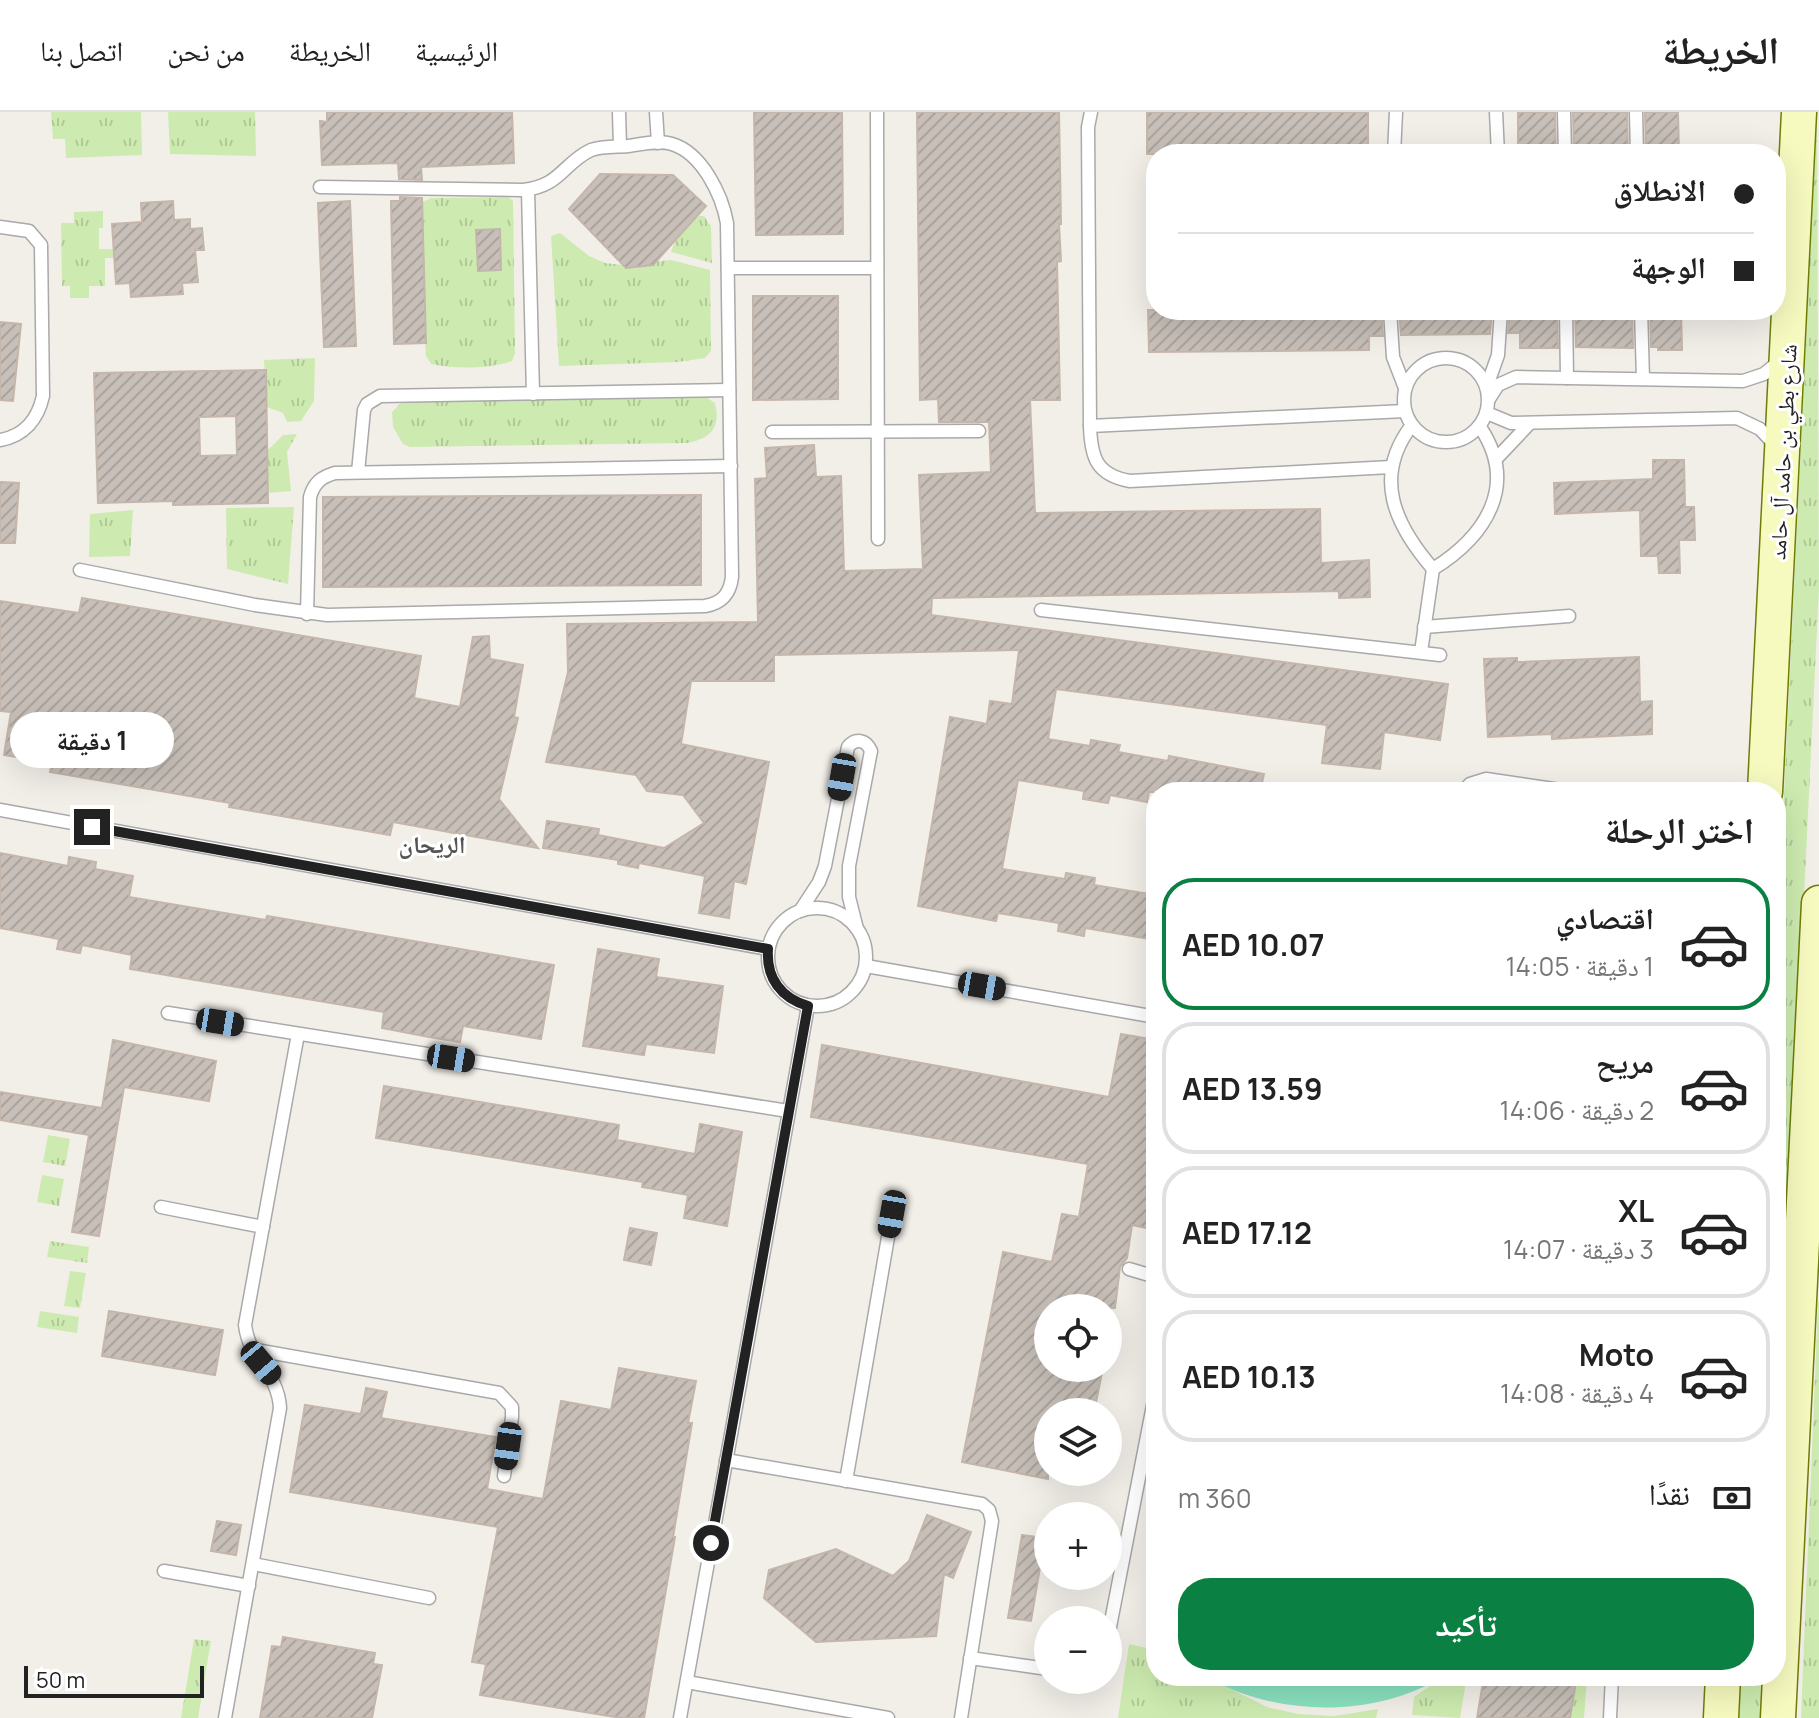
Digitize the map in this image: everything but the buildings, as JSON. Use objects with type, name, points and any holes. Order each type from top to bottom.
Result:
[{"type":"street","name":"شارع بطي بن حامد آل حامد","points":[[1765,782],[1799,112]]},
{"type":"street","points":[[1786,1563],[1819,903]]},
{"type":"street","points":[[1721,1718],[1723,1686]]},
{"type":"street","points":[[1778,1718],[1780,1686]]},
{"type":"lane","points":[[619,112],[620,146]]},
{"type":"lane","points":[[656,112],[658,143]]},
{"type":"lane","points":[[877,112],[878,539]]},
{"type":"lane","points":[[1091,112],[1088,127],[1090,426],[1091,447],[1100,467],[1119,479],[1130,481],[1391,467]]},
{"type":"lane","points":[[1394,144],[1396,112]]},
{"type":"lane","points":[[1496,112],[1498,144]]},
{"type":"lane","points":[[1564,112],[1565,144]]},
{"type":"lane","points":[[1636,112],[1637,144]]},
{"type":"lane","points":[[80,570],[307,614],[348,616],[714,604],[722,599],[731,585],[727,223],[715,185],[685,150],[672,144],[658,143],[597,148],[587,152],[556,179],[528,190],[320,187]]},
{"type":"lane","points":[[528,190],[533,394]]},
{"type":"lane","points":[[0,227],[29,231],[41,245],[43,364],[43,396],[35,418],[17,435],[0,440]]},
{"type":"lane","points":[[728,268],[877,268]]},
{"type":"lane","points":[[1391,320],[1393,357],[1405,388],[1405,411],[1420,433],[1440,443],[1462,440],[1480,427],[1494,389],[1509,378],[1743,381],[1773,368],[1788,351]]},
{"type":"lane","points":[[1488,406],[1487,386],[1498,355],[1500,320]]},
{"type":"lane","points":[[1566,320],[1567,378]]},
{"type":"lane","points":[[1641,320],[1643,379]]},
{"type":"lane","points":[[1405,388],[1420,367],[1432,360],[1445,358],[1471,365],[1487,386]]},
{"type":"lane","points":[[358,472],[362,418],[367,404],[380,396],[729,390]]},
{"type":"lane","points":[[1488,406],[1511,423],[1737,418],[1769,437],[1781,459]]},
{"type":"lane","points":[[1090,426],[1405,411]]},
{"type":"lane","points":[[1496,459],[1530,423]]},
{"type":"lane","points":[[1412,425],[1395,452],[1390,485],[1393,503],[1409,538],[1433,569]]},
{"type":"lane","points":[[1421,652],[1433,569],[1460,550],[1481,527],[1496,494],[1496,459],[1480,427]]},
{"type":"lane","points":[[772,432],[979,431]]},
{"type":"lane","points":[[307,614],[310,497],[313,488],[326,475],[731,466]]},
{"type":"lane","points":[[1041,610],[1440,655]]},
{"type":"lane","points":[[1424,627],[1569,616]]},
{"type":"lane","points":[[800,911],[825,909],[848,919],[863,940],[866,966],[862,978],[846,998],[821,1007],[796,1002],[776,986],[767,962],[768,949],[778,926],[800,911],[815,890],[825,866],[848,747],[855,741],[865,742],[871,751],[849,866],[849,897],[857,929]]},
{"type":"lane","points":[[1476,782],[1486,779],[1506,782]]},
{"type":"lane","points":[[0,810],[768,949]]},
{"type":"lane","points":[[866,966],[1146,1015]]},
{"type":"lane","points":[[680,1718],[808,1006]]},
{"type":"lane","points":[[168,1013],[788,1111]]},
{"type":"lane","points":[[225,1718],[280,1408],[272,1376],[250,1349],[245,1325],[298,1034]]},
{"type":"lane","points":[[161,1207],[263,1227]]},
{"type":"lane","points":[[846,1481],[892,1214]]},
{"type":"lane","points":[[1129,1269],[1146,1274]]},
{"type":"lane","points":[[250,1349],[499,1393],[512,1407],[504,1476]]},
{"type":"lane","points":[[1114,1606],[1146,1441]]},
{"type":"lane","points":[[726,1460],[982,1504],[989,1510],[992,1521],[961,1718]]},
{"type":"lane","points":[[253,1564],[429,1598]]},
{"type":"lane","points":[[164,1571],[249,1586]]},
{"type":"lane","points":[[970,1658],[1034,1667]]},
{"type":"lane","points":[[687,1682],[888,1718]]},
{"type":"lane","points":[[1610,1718],[1612,1686]]},
{"type":"green space","points":[[51,112],[141,112],[142,155],[66,158],[65,139],[53,139]]},
{"type":"green space","points":[[168,112],[255,112],[256,156],[170,154]]},
{"type":"green space","points":[[1817,112],[1819,588],[1786,1267],[1785,782]]},
{"type":"green space","points":[[508,197],[513,201],[515,353],[512,361],[472,367],[431,364],[426,356],[420,203],[431,198]]},
{"type":"green space","points":[[103,211],[99,249],[132,249],[132,258],[105,258],[105,286],[89,286],[89,298],[70,298],[70,286],[62,286],[61,223],[74,223],[74,212]]},
{"type":"green space","points":[[699,216],[704,216],[711,227],[712,263],[671,252],[682,232]]},
{"type":"green space","points":[[560,233],[589,256],[605,263],[622,265],[671,260],[710,270],[711,351],[705,358],[678,362],[559,366],[551,236]]},
{"type":"green space","points":[[315,358],[314,401],[301,421],[287,422],[283,413],[267,407],[264,360]]},
{"type":"green space","points":[[701,394],[715,403],[717,419],[708,435],[687,443],[410,447],[403,444],[393,427],[392,412],[404,400]]},
{"type":"green space","points":[[297,434],[287,452],[291,491],[268,493],[266,452],[283,435]]},
{"type":"green space","points":[[294,507],[288,584],[227,569],[226,508]]},
{"type":"green space","points":[[133,510],[130,556],[89,557],[90,514]]},
{"type":"green space","points":[[48,1135],[70,1139],[65,1166],[43,1162]]},
{"type":"green space","points":[[42,1175],[64,1179],[59,1206],[37,1202]]},
{"type":"green space","points":[[50,1241],[89,1247],[87,1263],[47,1257]]},
{"type":"green space","points":[[70,1271],[86,1273],[80,1308],[64,1306]]},
{"type":"green space","points":[[1818,1303],[1819,1718],[1801,1718]]},
{"type":"green space","points":[[40,1311],[79,1317],[77,1333],[37,1327]]},
{"type":"green space","points":[[194,1639],[211,1641],[198,1718],[181,1718]]},
{"type":"green space","points":[[1129,1644],[1146,1648],[1146,1686],[1225,1686],[1267,1707],[1298,1714],[1334,1716],[1378,1709],[1376,1718],[1118,1718]]},
{"type":"green space","points":[[1225,1686],[1425,1686],[1388,1700],[1326,1708],[1263,1700]]},
{"type":"green space","points":[[1430,1686],[1465,1686],[1460,1718],[1412,1715],[1414,1697]]},
{"type":"green space","points":[[1563,1686],[1586,1686],[1584,1718],[1558,1718]]},
{"type":"green space","points":[[1741,1686],[1766,1686],[1764,1718],[1739,1718]]},
{"type":"district","name":"الريحان","points":[[432,845]]},
{"type":"route","points":[[92,827],[768,949],[767,962],[776,986],[796,1002],[808,1006],[711,1543]]}]
